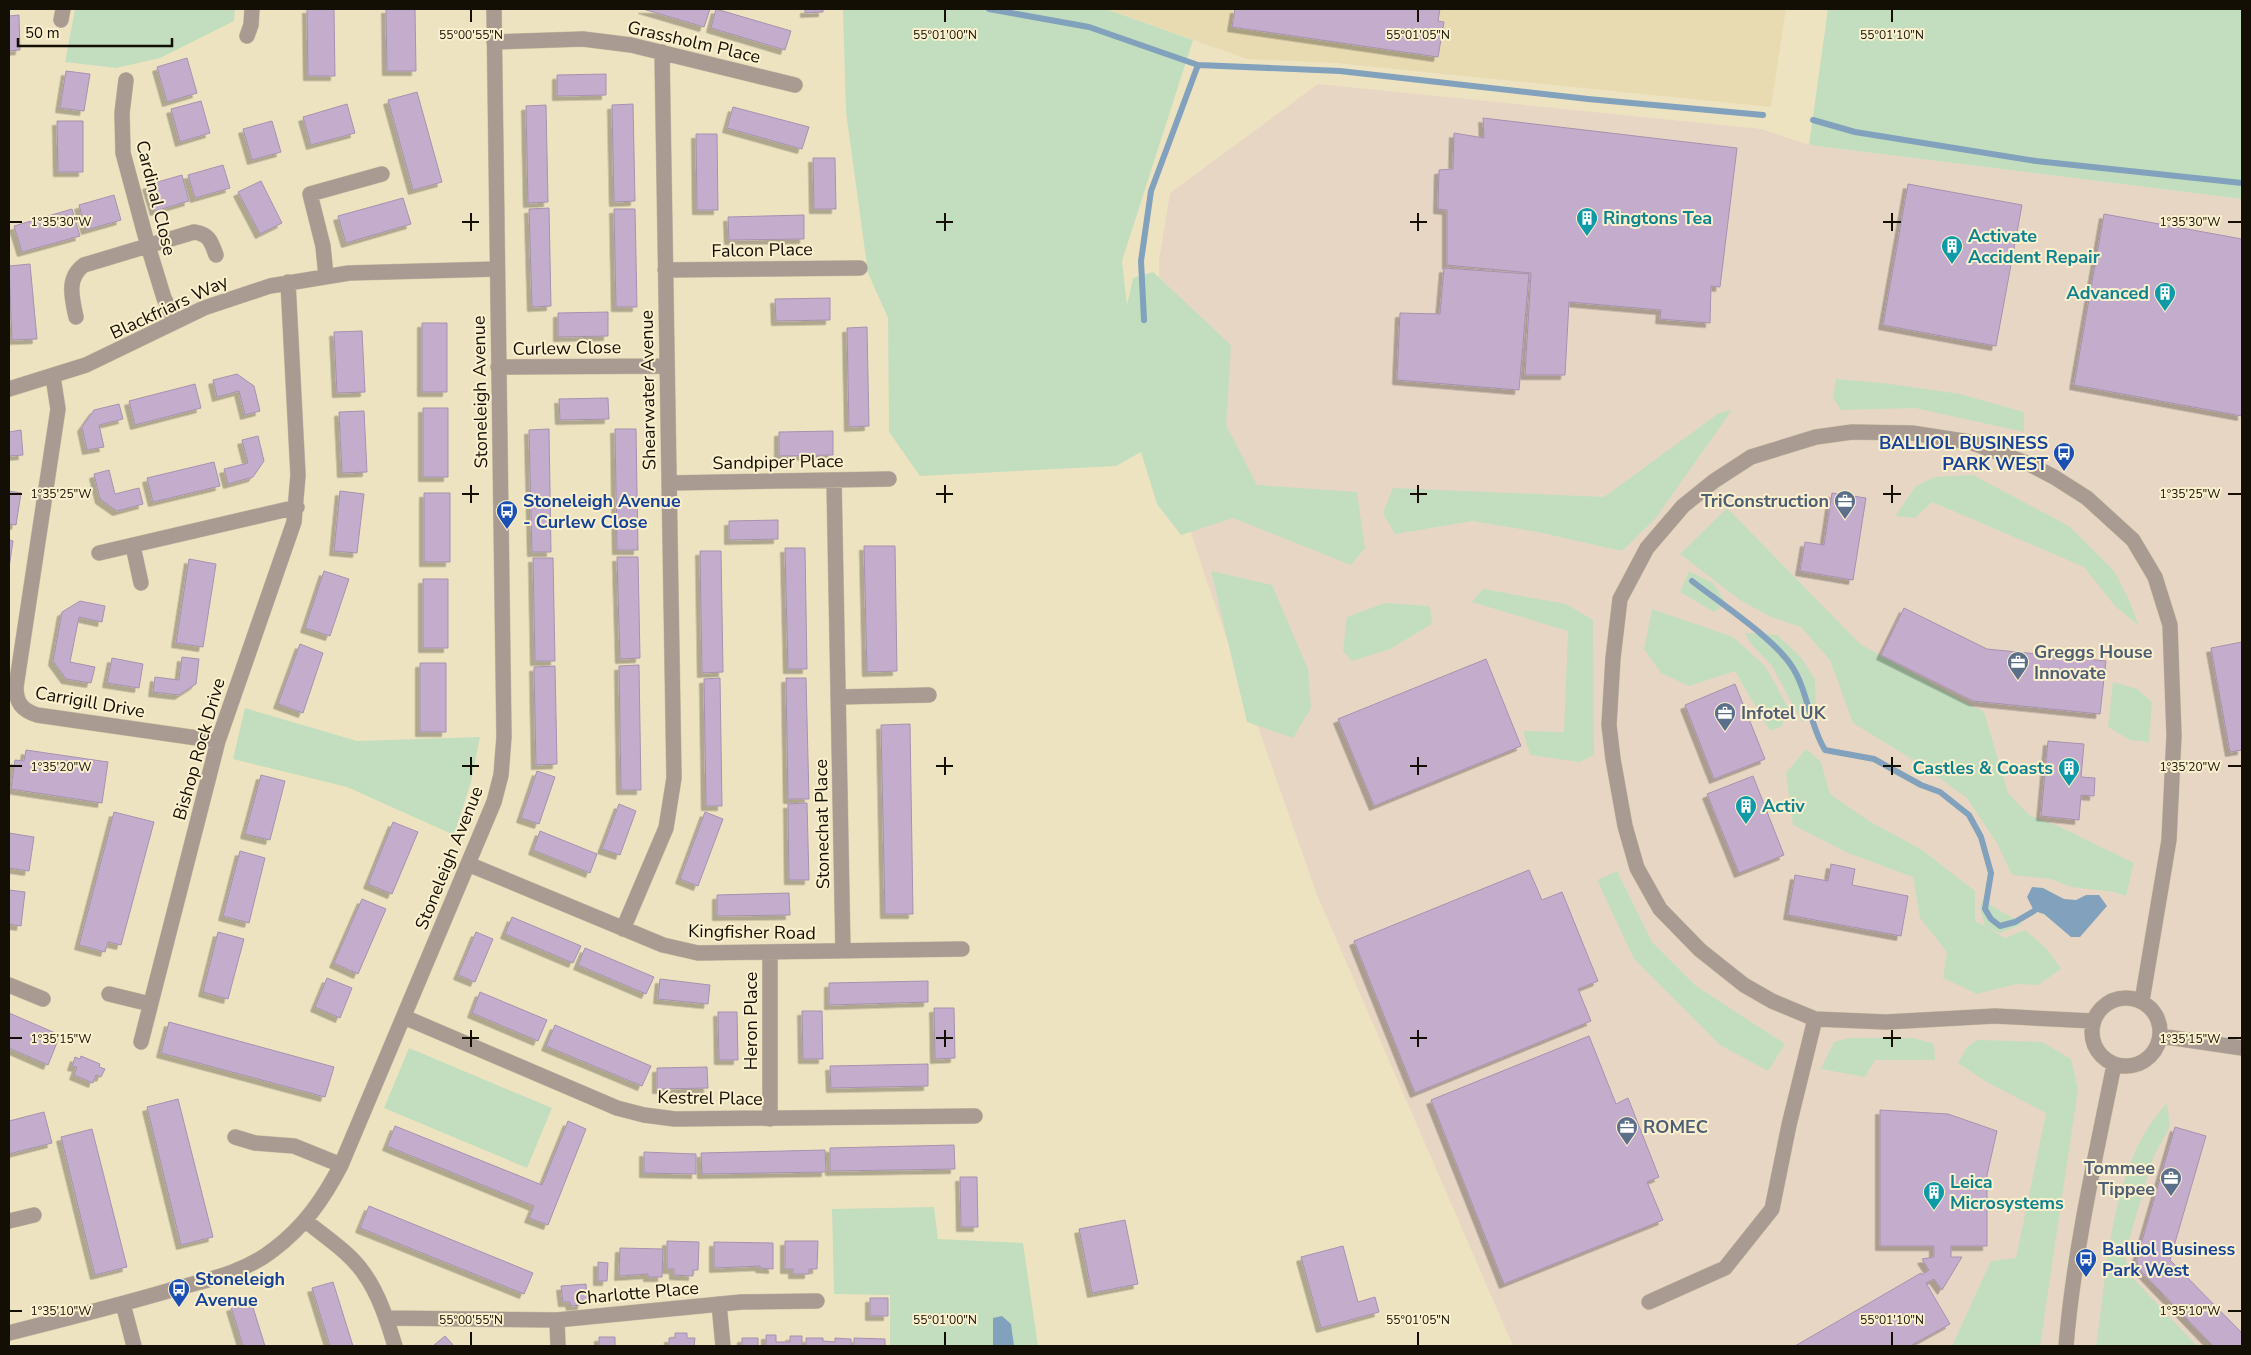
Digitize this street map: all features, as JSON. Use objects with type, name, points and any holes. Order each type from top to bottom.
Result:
[{"type":"street","points":[[247,36],[251,26],[252,9]]},
{"type":"street","name":"Stoneleigh Avenue","points":[[9,1334],[123,1304],[236,1271],[273,1250],[306,1221],[321,1201],[341,1164],[494,802],[503,757],[494,9]]},
{"type":"street","name":"Grassholm Place","points":[[494,42],[583,39],[631,45],[795,86]]},
{"type":"street","name":"Shearwater Avenue","points":[[623,928],[658,850],[666,828],[673,792],[662,52]]},
{"type":"street","name":"Cardinal Close","points":[[126,80],[122,113],[122,154],[164,298],[175,322]]},
{"type":"street","points":[[326,276],[323,246],[310,194],[382,174]]},
{"type":"street","points":[[76,317],[72,282],[78,269],[93,261],[194,232],[205,233],[210,239],[216,255]]},
{"type":"street","name":"Falcon Place","points":[[665,270],[860,268]]},
{"type":"street","name":"Blackfriars Way","points":[[9,389],[53,377],[104,358],[175,322],[228,299],[288,282],[326,276],[497,269]]},
{"type":"street","name":"Bishop Rock Drive","points":[[141,1042],[218,741],[290,535],[297,508],[298,475],[288,282]]},
{"type":"street","name":"Curlew Close","points":[[498,367],[666,366]]},
{"type":"street","name":"Carrigill Drive","points":[[53,377],[58,409],[16,687],[18,702],[23,709],[37,715],[218,741]]},
{"type":"street","points":[[2093,1021],[1995,1016],[1886,1022],[1815,1019],[1772,1001],[1744,985],[1700,950],[1660,908],[1638,868],[1621,808],[1610,725],[1613,658],[1620,599],[1647,548],[1683,506],[1714,481],[1751,457],[1816,437],[1852,432],[1912,433],[1970,442],[2029,464],[2054,476],[2087,498],[2134,540],[2155,578],[2170,625],[2174,735],[2169,840],[2142,1001]]},
{"type":"street","name":"Sandpiper Place","points":[[669,483],[889,479]]},
{"type":"street","name":"Stonechat Place","points":[[834,480],[843,952]]},
{"type":"street","points":[[99,553],[297,508]]},
{"type":"street","points":[[133,546],[141,582]]},
{"type":"street","points":[[838,697],[929,695]]},
{"type":"street","name":"Kingfisher Road","points":[[468,864],[662,945],[698,953],[962,950]]},
{"type":"street","name":"Heron Place","points":[[770,953],[770,1119]]},
{"type":"street","points":[[9,985],[43,999]]},
{"type":"street","points":[[108,994],[150,1004]]},
{"type":"street","points":[[2120,998],[2142,1001],[2151,1008],[2159,1023],[2160,1036],[2156,1049],[2147,1060],[2137,1065],[2126,1067],[2114,1065],[2097,1051],[2092,1038],[2093,1021],[2101,1008],[2112,1000],[2120,998]]},
{"type":"street","name":"Kestrel Place","points":[[404,1017],[629,1112],[675,1119],[975,1116]]},
{"type":"street","points":[[1649,1302],[1725,1268],[1772,1209],[1789,1125],[1815,1019]]},
{"type":"street","points":[[2160,1036],[2242,1048]]},
{"type":"street","points":[[2066,1346],[2073,1278],[2082,1225],[2114,1065]]},
{"type":"street","points":[[235,1137],[254,1143],[294,1146],[341,1164]]},
{"type":"street","points":[[9,1222],[34,1215]]},
{"type":"street","points":[[306,1221],[362,1270],[374,1288],[395,1346]]},
{"type":"street","name":"Charlotte Place","points":[[386,1318],[558,1320],[720,1304],[762,1301],[817,1301]]},
{"type":"street","points":[[123,1304],[134,1346]]},
{"type":"street","name":"Charlotte Place","points":[[720,1304],[723,1346]]},
{"type":"street","points":[[558,1320],[558,1346]]},
{"type":"shaded area","points":[[1107,9],[1786,9],[1771,107],[1336,63],[1247,59]]},
{"type":"shaded area","points":[[1318,84],[1762,129],[1809,145],[2242,199],[2242,1346],[1513,1346],[1317,895],[1206,579],[1160,437],[1159,260],[1170,193]]},
{"type":"green space","points":[[75,9],[235,9],[234,21],[160,58],[116,68],[65,62]]},
{"type":"green space","points":[[843,9],[1106,9],[1193,40],[1122,261],[1127,305],[1133,278],[1153,272],[1231,345],[1226,425],[1257,485],[1357,492],[1365,548],[1351,565],[1233,518],[1181,535],[1157,504],[1141,452],[1116,466],[920,476],[889,432],[888,318],[868,273],[846,112]]},
{"type":"green space","points":[[1828,9],[2242,9],[2242,199],[1809,145]]},
{"type":"green space","points":[[1836,379],[1883,383],[1960,394],[2024,412],[2024,432],[1915,408],[1841,410],[1833,398]]},
{"type":"green space","points":[[1732,410],[1655,519],[1622,551],[1538,532],[1472,521],[1395,534],[1383,513],[1393,488],[1604,497],[1719,413]]},
{"type":"green space","points":[[1973,475],[2069,526],[2114,571],[2130,602],[2138,625],[2115,606],[2084,567],[1932,502],[1915,518],[1895,516],[1916,486],[1935,477]]},
{"type":"green space","points":[[1727,508],[1860,644],[1984,712],[2008,793],[2029,815],[2058,826],[2134,863],[2126,896],[2114,892],[2072,887],[2050,879],[2012,875],[1997,843],[1967,798],[1920,764],[1853,723],[1830,660],[1801,627],[1771,617],[1740,600],[1680,554]]},
{"type":"green space","points":[[1211,571],[1272,585],[1308,669],[1311,708],[1293,738],[1247,722]]},
{"type":"green space","points":[[1689,571],[1713,583],[1726,603],[1714,612],[1680,592]]},
{"type":"green space","points":[[1483,589],[1566,604],[1593,620],[1594,755],[1580,762],[1530,755],[1523,731],[1564,732],[1568,631],[1472,602]]},
{"type":"green space","points":[[1385,603],[1430,606],[1432,624],[1390,649],[1352,661],[1343,651],[1347,617]]},
{"type":"green space","points":[[1652,609],[1733,637],[1765,666],[1789,709],[1782,726],[1770,731],[1735,671],[1689,686],[1661,673],[1644,649]]},
{"type":"green space","points":[[1745,633],[1777,635],[1801,657],[1815,680],[1816,716],[1802,722],[1772,666],[1750,643]]},
{"type":"green space","points":[[2113,682],[2137,689],[2152,702],[2149,742],[2130,740],[2108,727]]},
{"type":"green space","points":[[245,708],[357,741],[480,737],[471,782],[454,835],[347,787],[233,759]]},
{"type":"green space","points":[[1806,749],[1821,762],[1830,794],[1869,821],[1922,850],[1975,891],[1975,921],[1985,926],[1980,908],[1983,899],[2022,924],[2000,933],[1986,927],[2005,938],[2025,930],[2047,949],[2061,969],[2038,985],[2016,984],[1977,994],[1943,978],[1947,952],[1920,918],[1913,877],[1848,853],[1793,825],[1786,773]]},
{"type":"green space","points":[[1617,871],[1652,942],[1696,986],[1785,1044],[1768,1071],[1720,1045],[1634,959],[1597,880]]},
{"type":"green space","points":[[1849,1038],[1914,1038],[1934,1044],[1935,1060],[1875,1060],[1865,1077],[1821,1069],[1834,1042]]},
{"type":"green space","points":[[1977,1040],[2042,1042],[2071,1059],[2078,1089],[2040,1346],[1952,1346],[1991,1261],[2016,1258],[2046,1113],[1985,1081],[1958,1063],[1967,1047]]},
{"type":"green space","points":[[409,1048],[552,1108],[527,1168],[384,1108]]},
{"type":"green space","points":[[2167,1103],[2170,1126],[2153,1158],[2125,1254],[2129,1274],[2197,1346],[2096,1346],[2109,1250],[2123,1186],[2134,1156],[2148,1128]]},
{"type":"green space","points":[[934,1207],[938,1239],[1023,1243],[1038,1346],[890,1346],[890,1295],[834,1294],[832,1209]]},
{"type":"water","points":[[2032,887],[2043,888],[2064,899],[2076,900],[2086,895],[2099,895],[2107,906],[2080,937],[2071,937],[2044,914],[2034,911],[2027,897]]},
{"type":"water","points":[[1002,1316],[1011,1324],[1014,1346],[993,1346],[993,1318]]},
{"type":"building","points":[[307,9],[334,9],[335,76],[308,76]]},
{"type":"building","points":[[386,9],[415,9],[416,71],[387,71]]},
{"type":"building","points":[[643,9],[710,9],[704,27]]},
{"type":"building","points":[[716,9],[791,31],[785,50],[711,28]]},
{"type":"building","points":[[805,9],[823,9],[823,12],[805,13]]},
{"type":"building","points":[[1235,9],[1440,9],[1438,21],[1444,22],[1438,57],[1232,27]]},
{"type":"building","points":[[19,15],[20,50],[9,51],[9,16]]},
{"type":"building","points":[[187,58],[197,93],[167,102],[157,67]]},
{"type":"building","points":[[66,71],[90,74],[84,111],[60,108]]},
{"type":"building","points":[[606,74],[606,95],[557,96],[557,75]]},
{"type":"building","points":[[417,92],[442,182],[413,190],[388,100]]},
{"type":"building","points":[[201,101],[210,133],[180,142],[171,109]]},
{"type":"building","points":[[347,104],[355,133],[311,145],[303,117]]},
{"type":"building","points":[[633,104],[635,201],[614,202],[612,105]]},
{"type":"building","points":[[546,105],[548,202],[528,203],[526,106]]},
{"type":"building","points":[[733,107],[809,127],[802,149],[727,128]]},
{"type":"building","name":"Ringtons Tea","points":[[1483,118],[1737,148],[1720,287],[1711,286],[1710,323],[1660,319],[1661,310],[1569,302],[1565,375],[1525,375],[1531,273],[1447,265],[1447,210],[1438,209],[1439,170],[1453,169],[1454,133],[1484,138]]},
{"type":"building","points":[[57,121],[83,121],[83,172],[58,172]]},
{"type":"building","points":[[272,121],[281,152],[252,160],[243,129]]},
{"type":"building","points":[[696,134],[717,134],[718,210],[697,210]]},
{"type":"building","points":[[813,158],[835,158],[836,209],[814,209]]},
{"type":"building","points":[[223,165],[230,188],[195,198],[188,175]]},
{"type":"building","points":[[182,175],[189,201],[155,211],[147,185]]},
{"type":"building","points":[[261,181],[282,223],[260,234],[238,192]]},
{"type":"building","name":"Activate Accident Repair","points":[[1908,184],[2022,205],[1996,346],[1883,325]]},
{"type":"building","points":[[114,195],[121,220],[86,230],[79,205]]},
{"type":"building","points":[[403,198],[411,224],[346,243],[338,216]]},
{"type":"building","points":[[549,208],[551,306],[532,307],[529,209]]},
{"type":"building","points":[[72,209],[80,236],[22,252],[14,226]]},
{"type":"building","points":[[614,209],[635,209],[637,307],[616,307]]},
{"type":"building","name":"Advanced","points":[[2104,214],[2242,239],[2242,416],[2074,385]]},
{"type":"building","points":[[804,215],[804,239],[729,240],[728,217]]},
{"type":"building","points":[[30,264],[37,339],[12,340],[9,266]]},
{"type":"building","points":[[1444,268],[1529,274],[1519,390],[1397,380],[1400,313],[1440,314]]},
{"type":"building","points":[[830,298],[830,320],[776,321],[775,299]]},
{"type":"building","points":[[608,312],[608,336],[558,337],[558,313]]},
{"type":"building","points":[[422,323],[447,323],[447,392],[422,392]]},
{"type":"building","points":[[867,327],[869,426],[849,427],[847,328]]},
{"type":"building","points":[[362,331],[365,392],[337,393],[334,332]]},
{"type":"building","points":[[237,374],[254,386],[260,411],[245,415],[239,391],[217,397],[213,380]]},
{"type":"building","points":[[195,384],[201,408],[135,425],[129,401]]},
{"type":"building","points":[[608,398],[609,419],[560,420],[559,399]]},
{"type":"building","points":[[119,404],[123,419],[99,425],[104,447],[87,450],[82,427],[94,410]]},
{"type":"building","points":[[423,408],[448,408],[448,477],[423,477]]},
{"type":"building","points":[[364,411],[367,472],[342,473],[339,412]]},
{"type":"building","points":[[549,429],[551,552],[532,552],[529,430]]},
{"type":"building","points":[[615,429],[636,429],[638,550],[617,550]]},
{"type":"building","points":[[21,430],[23,455],[9,456],[9,432]]},
{"type":"building","points":[[833,431],[833,455],[779,456],[779,432]]},
{"type":"building","points":[[258,436],[264,461],[253,477],[228,484],[224,469],[248,463],[242,440]]},
{"type":"building","points":[[214,462],[220,486],[153,502],[147,478]]},
{"type":"building","points":[[109,470],[115,494],[139,488],[143,504],[117,511],[100,499],[94,474]]},
{"type":"building","points":[[9,491],[21,493],[16,525],[9,524]]},
{"type":"building","points":[[340,491],[364,494],[357,553],[334,551]]},
{"type":"building","points":[[424,493],[450,493],[450,562],[424,562]]},
{"type":"building","name":"TriConstruction","points":[[1832,493],[1866,498],[1853,580],[1800,571],[1805,542],[1824,545]]},
{"type":"building","points":[[778,520],[778,539],[729,540],[729,521]]},
{"type":"building","points":[[9,540],[13,541],[9,568]]},
{"type":"building","points":[[864,546],[895,546],[897,671],[867,672]]},
{"type":"building","points":[[785,548],[805,548],[807,669],[788,669]]},
{"type":"building","points":[[700,551],[721,551],[723,672],[702,673]]},
{"type":"building","points":[[617,557],[638,557],[640,658],[620,659]]},
{"type":"building","points":[[533,558],[553,558],[555,661],[535,661]]},
{"type":"building","points":[[189,559],[216,564],[203,647],[176,643]]},
{"type":"building","points":[[324,571],[349,579],[330,636],[305,628]]},
{"type":"building","points":[[423,579],[448,579],[448,648],[423,648]]},
{"type":"building","points":[[80,601],[105,606],[102,622],[79,617],[70,662],[95,667],[91,683],[66,679],[53,661],[62,612]]},
{"type":"building","name":"Greggs House Innovate","points":[[1904,608],[1987,649],[2106,661],[2100,714],[1973,701],[1881,655]]},
{"type":"building","points":[[2242,642],[2242,750],[2230,752],[2211,648]]},
{"type":"building","points":[[300,644],[323,653],[303,713],[278,704]]},
{"type":"building","points":[[182,657],[199,659],[196,684],[179,695],[153,692],[155,677],[179,680]]},
{"type":"building","points":[[112,658],[143,664],[139,688],[107,683]]},
{"type":"building","points":[[1486,659],[1521,746],[1374,806],[1338,719]]},
{"type":"building","points":[[420,663],[446,663],[446,732],[420,732]]},
{"type":"building","points":[[639,665],[641,790],[621,790],[619,666]]},
{"type":"building","points":[[555,666],[557,764],[536,765],[534,667]]},
{"type":"building","points":[[720,678],[722,806],[706,806],[704,679]]},
{"type":"building","points":[[786,678],[806,678],[809,799],[788,799]]},
{"type":"building","name":"Infotel UK","points":[[1735,684],[1765,759],[1714,779],[1685,705]]},
{"type":"building","points":[[910,724],[913,914],[885,914],[881,725]]},
{"type":"building","name":"Castles & Coasts","points":[[2048,741],[2084,744],[2081,777],[2095,778],[2094,796],[2081,795],[2079,820],[2041,816]]},
{"type":"building","points":[[26,750],[108,762],[102,803],[11,789],[15,760],[24,761]]},
{"type":"building","points":[[537,771],[555,777],[539,824],[521,818]]},
{"type":"building","points":[[261,775],[285,781],[270,840],[245,834]]},
{"type":"building","name":"Activ","points":[[1753,776],[1784,855],[1739,873],[1707,794]]},
{"type":"building","points":[[807,803],[809,880],[789,880],[788,804]]},
{"type":"building","points":[[619,804],[636,811],[620,855],[602,849]]},
{"type":"building","points":[[114,812],[154,822],[121,945],[108,942],[105,952],[79,945]]},
{"type":"building","points":[[705,812],[723,819],[698,886],[680,879]]},
{"type":"building","points":[[393,822],[418,832],[392,894],[368,884]]},
{"type":"building","points":[[540,831],[597,854],[590,873],[533,850]]},
{"type":"building","points":[[9,833],[34,837],[29,871],[9,868]]},
{"type":"building","points":[[240,851],[265,858],[249,923],[223,916]]},
{"type":"building","points":[[1831,864],[1855,869],[1852,885],[1908,896],[1901,936],[1788,915],[1795,875],[1828,881]]},
{"type":"building","points":[[1529,870],[1542,900],[1562,892],[1598,981],[1578,989],[1591,1021],[1415,1093],[1354,941]]},
{"type":"building","points":[[9,890],[25,892],[21,926],[9,924]]},
{"type":"building","points":[[789,893],[790,915],[717,916],[717,895]]},
{"type":"building","points":[[362,899],[386,909],[358,974],[334,963]]},
{"type":"building","points":[[512,917],[581,946],[573,963],[505,934]]},
{"type":"building","points":[[218,932],[244,939],[228,999],[203,992]]},
{"type":"building","points":[[476,932],[493,939],[475,982],[458,975]]},
{"type":"building","points":[[585,948],[654,977],[646,994],[578,965]]},
{"type":"building","points":[[327,978],[352,988],[340,1018],[315,1007]]},
{"type":"building","points":[[660,979],[710,985],[708,1004],[658,999]]},
{"type":"building","points":[[928,981],[928,1002],[829,1005],[829,983]]},
{"type":"building","points":[[480,992],[547,1020],[538,1041],[472,1013]]},
{"type":"building","points":[[934,1008],[954,1008],[955,1058],[935,1059]]},
{"type":"building","points":[[802,1011],[822,1011],[823,1059],[803,1059]]},
{"type":"building","points":[[718,1012],[737,1012],[738,1060],[719,1060]]},
{"type":"building","points":[[9,1013],[60,1035],[48,1065],[9,1048]]},
{"type":"building","points":[[169,1022],[334,1067],[325,1097],[161,1053]]},
{"type":"building","points":[[555,1025],[651,1066],[642,1086],[546,1046]]},
{"type":"building","points":[[1589,1036],[1616,1104],[1628,1098],[1659,1177],[1647,1182],[1663,1220],[1504,1284],[1431,1100]]},
{"type":"building","points":[[81,1056],[100,1064],[99,1067],[105,1069],[101,1077],[96,1075],[93,1083],[74,1075],[77,1067],[72,1066],[75,1057],[80,1059]]},
{"type":"building","points":[[928,1064],[928,1086],[831,1088],[830,1066]]},
{"type":"building","points":[[707,1067],[708,1088],[657,1089],[657,1068]]},
{"type":"building","points":[[178,1099],[213,1237],[181,1245],[147,1107]]},
{"type":"building","name":"Leica Microsystems","points":[[1880,1110],[1948,1114],[1997,1131],[1987,1175],[1987,1246],[1951,1246],[1951,1257],[1962,1257],[1942,1290],[1934,1279],[1926,1283],[1950,1324],[1910,1346],[1795,1346],[1921,1273],[1922,1275],[1929,1270],[1922,1259],[1934,1257],[1934,1246],[1880,1246]]},
{"type":"building","points":[[44,1112],[52,1143],[9,1154],[9,1121]]},
{"type":"building","points":[[568,1121],[586,1129],[548,1225],[529,1218],[534,1206],[387,1146],[395,1126],[542,1185]]},
{"type":"building","name":"Tommee Tippee","points":[[2175,1127],[2206,1136],[2170,1260],[2242,1333],[2242,1346],[2213,1346],[2137,1267],[2137,1258]]},
{"type":"building","points":[[92,1129],[127,1267],[95,1275],[61,1137]]},
{"type":"building","points":[[954,1145],[955,1169],[830,1171],[830,1148]]},
{"type":"building","points":[[825,1150],[826,1172],[702,1174],[701,1153]]},
{"type":"building","points":[[644,1152],[696,1154],[696,1174],[644,1173]]},
{"type":"building","points":[[960,1177],[977,1177],[978,1227],[961,1227]]},
{"type":"building","points":[[369,1206],[533,1273],[524,1294],[360,1228]]},
{"type":"building","points":[[1125,1220],[1138,1284],[1092,1293],[1079,1229]]},
{"type":"building","points":[[667,1241],[699,1242],[698,1270],[693,1270],[693,1276],[674,1275],[674,1269],[667,1269]]},
{"type":"building","points":[[785,1241],[818,1241],[817,1269],[809,1269],[809,1274],[793,1274],[793,1269],[785,1269]]},
{"type":"building","points":[[714,1242],[773,1243],[773,1269],[760,1268],[760,1266],[714,1268]]},
{"type":"building","points":[[1343,1246],[1358,1302],[1375,1297],[1379,1312],[1321,1328],[1301,1257]]},
{"type":"building","points":[[620,1248],[663,1249],[662,1277],[648,1277],[648,1274],[619,1276]]},
{"type":"building","points":[[598,1262],[608,1263],[607,1281],[598,1281]]},
{"type":"building","points":[[333,1282],[353,1346],[330,1346],[312,1288]]},
{"type":"building","points":[[586,1284],[587,1300],[582,1301],[582,1305],[571,1306],[570,1302],[563,1302],[561,1286]]},
{"type":"building","points":[[870,1298],[888,1298],[888,1316],[870,1316]]},
{"type":"building","points":[[251,1301],[265,1346],[243,1346],[231,1307]]},
{"type":"building","points":[[675,1333],[687,1333],[687,1338],[695,1338],[694,1346],[669,1346],[669,1338],[675,1338]]},
{"type":"building","points":[[766,1335],[776,1335],[776,1342],[790,1342],[790,1336],[802,1336],[802,1346],[766,1346]]},
{"type":"building","points":[[445,1336],[454,1346],[433,1346]]},
{"type":"building","points":[[599,1337],[615,1337],[615,1346],[599,1346]]},
{"type":"building","points":[[742,1338],[758,1338],[758,1346],[742,1346]]},
{"type":"building","points":[[806,1338],[823,1338],[823,1341],[835,1342],[835,1338],[851,1339],[851,1346],[806,1346]]},
{"type":"building","points":[[854,1338],[885,1339],[885,1346],[854,1346]]},
{"type":"waterway","points":[[989,9],[1089,27],[1198,65],[1340,71],[1588,99],[1763,115]]},
{"type":"waterway","points":[[1144,320],[1141,261],[1151,191],[1198,65]]},
{"type":"waterway","points":[[1813,120],[1855,132],[2036,161],[2242,183]]},
{"type":"waterway","points":[[1692,581],[1759,632],[1791,665],[1797,675],[1815,729],[1825,750],[1874,759],[1921,785],[1940,792],[1969,815],[1981,837],[1991,873],[1985,909],[1991,919],[2000,926],[2015,922],[2034,911]]},
{"type":"place","name":"Ringtons Tea","points":[[1587,237]]},
{"type":"place","name":"Activate Accident Repair","points":[[1952,265]]},
{"type":"place","name":"Advanced","points":[[2165,312]]},
{"type":"place","name":"BALLIOL BUSINESS PARK WEST","points":[[2064,472]]},
{"type":"place","name":"TriConstruction","points":[[1845,520]]},
{"type":"place","name":"Stoneleigh Avenue - Curlew Close","points":[[507,530]]},
{"type":"place","name":"Greggs House Innovate","points":[[2018,681]]},
{"type":"place","name":"Infotel UK","points":[[1725,732]]},
{"type":"place","name":"Castles & Coasts","points":[[2069,787]]},
{"type":"place","name":"Activ","points":[[1746,825]]},
{"type":"place","name":"ROMEC","points":[[1627,1146]]},
{"type":"place","name":"Tommee Tippee","points":[[2171,1197]]},
{"type":"place","name":"Leica Microsystems","points":[[1934,1211]]},
{"type":"place","name":"Balliol Business Park West","points":[[2086,1278]]},
{"type":"place","name":"Stoneleigh Avenue","points":[[179,1308]]}]
